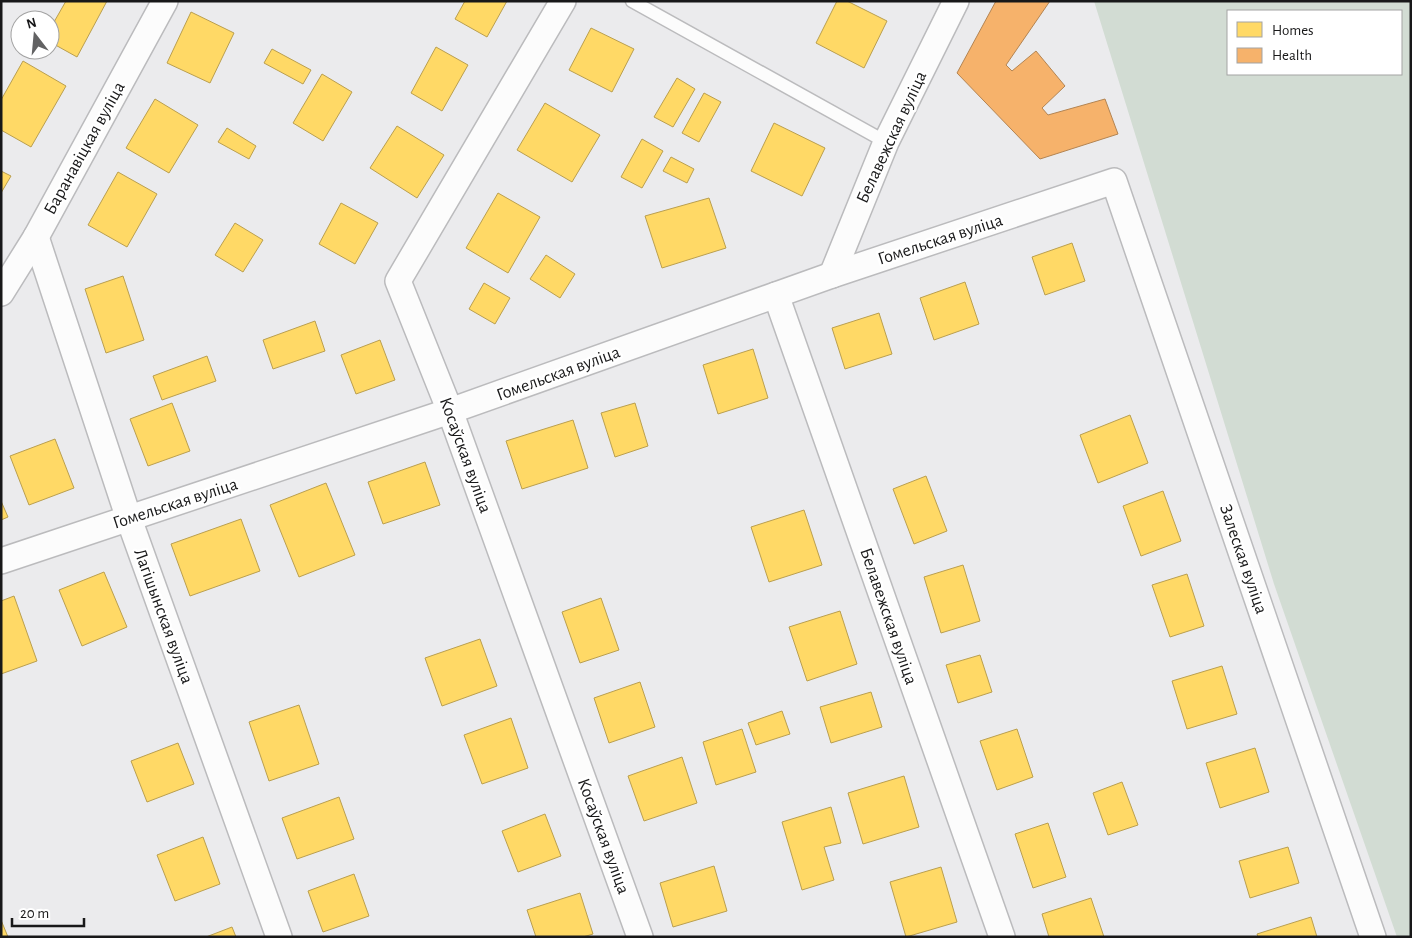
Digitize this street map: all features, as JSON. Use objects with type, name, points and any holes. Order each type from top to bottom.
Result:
[{"type":"street","name":"Баранавіцкая вуліца","points":[[1,293],[36,237],[165,1]]},
{"type":"street","name":"Косаўская вуліца","points":[[563,1],[398,281],[450,411],[640,937]]},
{"type":"street","name":"Белавежская вуліца","points":[[832,275],[886,142],[956,1]]},
{"type":"street","name":"Гомельская вуліца","points":[[1,561],[450,411],[832,275],[1114,181]]},
{"type":"street","name":"Залеская вуліца","points":[[1114,181],[1373,937]]},
{"type":"street","name":"Лагішынская вуліца","points":[[36,237],[129,518],[279,937]]},
{"type":"street","name":"Белавежская вуліца","points":[[776,295],[1002,937]]},
{"type":"lane","points":[[632,1],[886,142]]},
{"type":"shaded area","points":[[1094,1],[1411,1],[1411,937],[1397,937],[1274,584]]},
{"type":"building: Homes","points":[[66,1],[107,1],[77,57],[60,48],[60,12]]},
{"type":"building: Homes","points":[[465,1],[507,1],[487,37],[455,19]]},
{"type":"building: Homes","points":[[837,1],[847,1],[887,21],[864,68],[816,43]]},
{"type":"building: Homes","points":[[191,12],[234,33],[210,83],[167,63]]},
{"type":"building: Homes","points":[[591,28],[634,49],[612,92],[569,70]]},
{"type":"building: Homes","points":[[436,47],[468,65],[442,111],[411,93]]},
{"type":"building: Homes","points":[[272,49],[311,70],[303,84],[264,63]]},
{"type":"building: Homes","points":[[23,61],[66,86],[31,147],[1,130],[1,100]]},
{"type":"building: Homes","points":[[322,74],[352,92],[323,141],[293,123]]},
{"type":"building: Homes","points":[[677,78],[695,89],[673,127],[654,117]]},
{"type":"building: Homes","points":[[704,93],[721,102],[699,142],[682,133]]},
{"type":"building: Homes","points":[[155,99],[198,125],[169,173],[126,148]]},
{"type":"building: Homes","points":[[545,103],[600,135],[572,182],[517,150]]},
{"type":"building: Homes","points":[[774,123],[825,148],[802,196],[751,171]]},
{"type":"building: Homes","points":[[397,126],[444,155],[417,198],[370,168]]},
{"type":"building: Homes","points":[[227,128],[256,146],[249,159],[218,142]]},
{"type":"building: Homes","points":[[642,139],[663,151],[642,188],[621,177]]},
{"type":"building: Homes","points":[[671,157],[694,169],[687,183],[663,171]]},
{"type":"building: Homes","points":[[1,171],[11,176],[1,193]]},
{"type":"building: Homes","points":[[118,172],[157,194],[127,247],[88,225]]},
{"type":"building: Homes","points":[[498,193],[540,217],[508,273],[466,248]]},
{"type":"building: Homes","points":[[709,198],[726,248],[662,268],[645,216]]},
{"type":"building: Homes","points":[[341,203],[378,223],[355,264],[319,244]]},
{"type":"building: Homes","points":[[235,223],[263,240],[243,272],[215,255]]},
{"type":"building: Homes","points":[[1072,243],[1085,281],[1045,295],[1032,257]]},
{"type":"building: Homes","points":[[546,255],[575,274],[560,298],[530,279]]},
{"type":"building: Homes","points":[[123,276],[144,340],[106,353],[85,289]]},
{"type":"building: Homes","points":[[965,282],[979,324],[934,340],[920,298]]},
{"type":"building: Homes","points":[[484,283],[510,298],[495,324],[469,309]]},
{"type":"building: Homes","points":[[879,313],[892,354],[845,369],[832,328]]},
{"type":"building: Homes","points":[[315,321],[325,351],[273,369],[263,340]]},
{"type":"building: Homes","points":[[380,340],[395,380],[356,394],[341,355]]},
{"type":"building: Homes","points":[[753,349],[768,398],[718,414],[703,365]]},
{"type":"building: Homes","points":[[207,356],[216,381],[162,400],[153,376]]},
{"type":"building: Homes","points":[[172,403],[190,451],[148,466],[130,419]]},
{"type":"building: Homes","points":[[635,403],[648,446],[615,457],[601,413]]},
{"type":"building: Homes","points":[[1130,415],[1148,463],[1098,483],[1080,435]]},
{"type":"building: Homes","points":[[573,420],[588,468],[522,489],[506,441]]},
{"type":"building: Homes","points":[[55,439],[74,488],[29,505],[10,456]]},
{"type":"building: Homes","points":[[425,462],[440,505],[383,524],[368,482]]},
{"type":"building: Homes","points":[[926,476],[947,531],[914,544],[893,489]]},
{"type":"building: Homes","points":[[326,483],[355,555],[299,577],[270,505]]},
{"type":"building: Homes","points":[[1163,491],[1181,541],[1141,556],[1123,506]]},
{"type":"building: Homes","points":[[1,501],[8,517],[1,520]]},
{"type":"building: Homes","points":[[804,510],[822,565],[769,582],[751,527]]},
{"type":"building: Homes","points":[[241,519],[260,571],[190,596],[171,544]]},
{"type":"building: Homes","points":[[963,565],[980,621],[941,633],[924,577]]},
{"type":"building: Homes","points":[[104,572],[127,627],[82,646],[59,590]]},
{"type":"building: Homes","points":[[1187,574],[1204,626],[1170,637],[1152,585]]},
{"type":"building: Homes","points":[[14,596],[37,661],[1,674],[1,601]]},
{"type":"building: Homes","points":[[601,598],[619,650],[580,663],[562,612]]},
{"type":"building: Homes","points":[[840,611],[857,664],[807,681],[789,627]]},
{"type":"building: Homes","points":[[480,639],[497,686],[442,706],[425,658]]},
{"type":"building: Homes","points":[[980,655],[992,692],[958,703],[946,665]]},
{"type":"building: Homes","points":[[1222,666],[1237,714],[1187,729],[1172,681]]},
{"type":"building: Homes","points":[[640,682],[655,727],[609,743],[594,698]]},
{"type":"building: Homes","points":[[871,692],[882,727],[831,743],[820,707]]},
{"type":"building: Homes","points":[[299,705],[319,764],[269,781],[249,722]]},
{"type":"building: Homes","points":[[782,711],[790,734],[756,745],[748,723]]},
{"type":"building: Homes","points":[[511,718],[528,768],[482,784],[464,735]]},
{"type":"building: Homes","points":[[742,729],[756,772],[716,785],[703,742]]},
{"type":"building: Homes","points":[[1017,729],[1033,777],[997,790],[980,741]]},
{"type":"building: Homes","points":[[178,743],[194,784],[147,802],[131,761]]},
{"type":"building: Homes","points":[[1255,748],[1269,792],[1220,808],[1206,763]]},
{"type":"building: Homes","points":[[682,757],[697,803],[644,821],[628,776]]},
{"type":"building: Homes","points":[[904,776],[919,827],[863,844],[848,793]]},
{"type":"building: Homes","points":[[1122,782],[1138,825],[1108,835],[1093,793]]},
{"type":"building: Homes","points":[[339,797],[354,839],[297,859],[282,818]]},
{"type":"building: Homes","points":[[831,807],[841,843],[824,847],[834,880],[802,890],[782,822]]},
{"type":"building: Homes","points":[[545,814],[561,856],[518,872],[502,831]]},
{"type":"building: Homes","points":[[1048,823],[1066,877],[1033,888],[1015,834]]},
{"type":"building: Homes","points":[[203,837],[220,884],[175,901],[157,855]]},
{"type":"building: Homes","points":[[1288,847],[1299,883],[1250,898],[1239,861]]},
{"type":"building: Homes","points":[[714,866],[727,911],[673,927],[660,883]]},
{"type":"building: Homes","points":[[941,867],[957,922],[906,937],[890,882]]},
{"type":"building: Homes","points":[[354,874],[369,916],[323,932],[308,891]]},
{"type":"building: Homes","points":[[580,893],[593,934],[583,937],[536,937],[527,910]]},
{"type":"building: Homes","points":[[1091,898],[1104,937],[1049,937],[1042,914]]},
{"type":"building: Homes","points":[[1311,917],[1317,937],[1258,937],[1257,934]]},
{"type":"building: Homes","points":[[1,920],[8,937],[1,937]]},
{"type":"building: Homes","points":[[232,927],[236,937],[206,937]]},
{"type":"building: Health","points":[[996,1],[1050,1],[1006,65],[1012,71],[1036,51],[1065,86],[1042,108],[1048,115],[1105,99],[1118,134],[1040,159],[957,73]]}]
